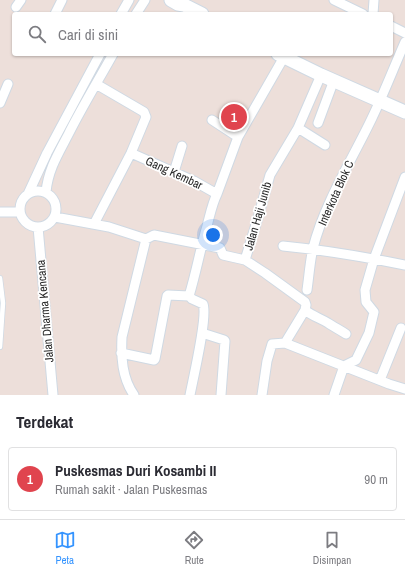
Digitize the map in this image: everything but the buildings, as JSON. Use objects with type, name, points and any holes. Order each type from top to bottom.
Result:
[{"type":"main road","points":[[171,0],[178,4],[182,2],[199,12]]},
{"type":"main road","points":[[281,56],[405,112]]},
{"type":"street","points":[[56,12],[62,0]]},
{"type":"street","points":[[122,12],[129,0]]},
{"type":"street","points":[[137,12],[145,0]]},
{"type":"street","points":[[334,0],[359,12]]},
{"type":"street","points":[[373,12],[374,0]]},
{"type":"street","points":[[393,27],[405,33]]},
{"type":"street","name":"Interkota Blok C","points":[[307,290],[313,249],[318,231],[349,162],[373,117],[405,42]]},
{"type":"street","points":[[28,194],[47,153],[99,56]]},
{"type":"street","points":[[46,192],[48,176],[52,166],[81,110],[112,56]]},
{"type":"street","points":[[189,296],[214,202],[238,137],[281,56]]},
{"type":"street","name":"Jalan Haji Junib","points":[[304,310],[306,305],[305,302],[245,260],[258,221],[270,175],[298,128],[321,75]]},
{"type":"street","points":[[318,123],[334,80]]},
{"type":"street","points":[[0,103],[8,84]]},
{"type":"street","points":[[94,224],[131,153],[146,117],[144,112],[96,84]]},
{"type":"street","points":[[212,120],[238,137]]},
{"type":"street","points":[[298,128],[325,146]]},
{"type":"street","points":[[174,172],[182,146]]},
{"type":"street","name":"Gang Kembar","points":[[131,153],[204,186],[218,194]]},
{"type":"street","points":[[334,395],[344,366],[356,360],[369,333],[374,312],[366,302],[364,293],[374,259],[405,177]]},
{"type":"street","points":[[37,190],[46,192],[53,197],[56,205],[56,213],[50,224],[38,227],[30,225],[23,220],[20,212],[21,202],[28,194],[37,190]]},
{"type":"street","points":[[0,212],[20,212]]},
{"type":"street","points":[[55,217],[109,227],[146,239],[154,236],[220,248],[223,255],[245,260]]},
{"type":"street","name":"Jalan Dharma Kencana","points":[[38,227],[52,395]]},
{"type":"street","points":[[134,395],[124,372],[121,353],[122,337],[146,239]]},
{"type":"street","points":[[283,246],[313,249],[405,265]]},
{"type":"street","points":[[121,353],[155,359],[167,296],[170,294],[189,296],[203,304],[202,333],[190,395]]},
{"type":"street","points":[[285,344],[304,310],[346,334]]},
{"type":"street","points":[[380,380],[401,328]]},
{"type":"street","points":[[202,333],[225,341],[223,395]]},
{"type":"street","points":[[262,395],[267,361],[272,344],[285,344],[405,389]]},
{"type":"lane","points":[[0,278],[3,303],[0,347]]},
{"type":"place","name":"Puskesmas Duri Kosambi II","points":[[234,117]]}]
